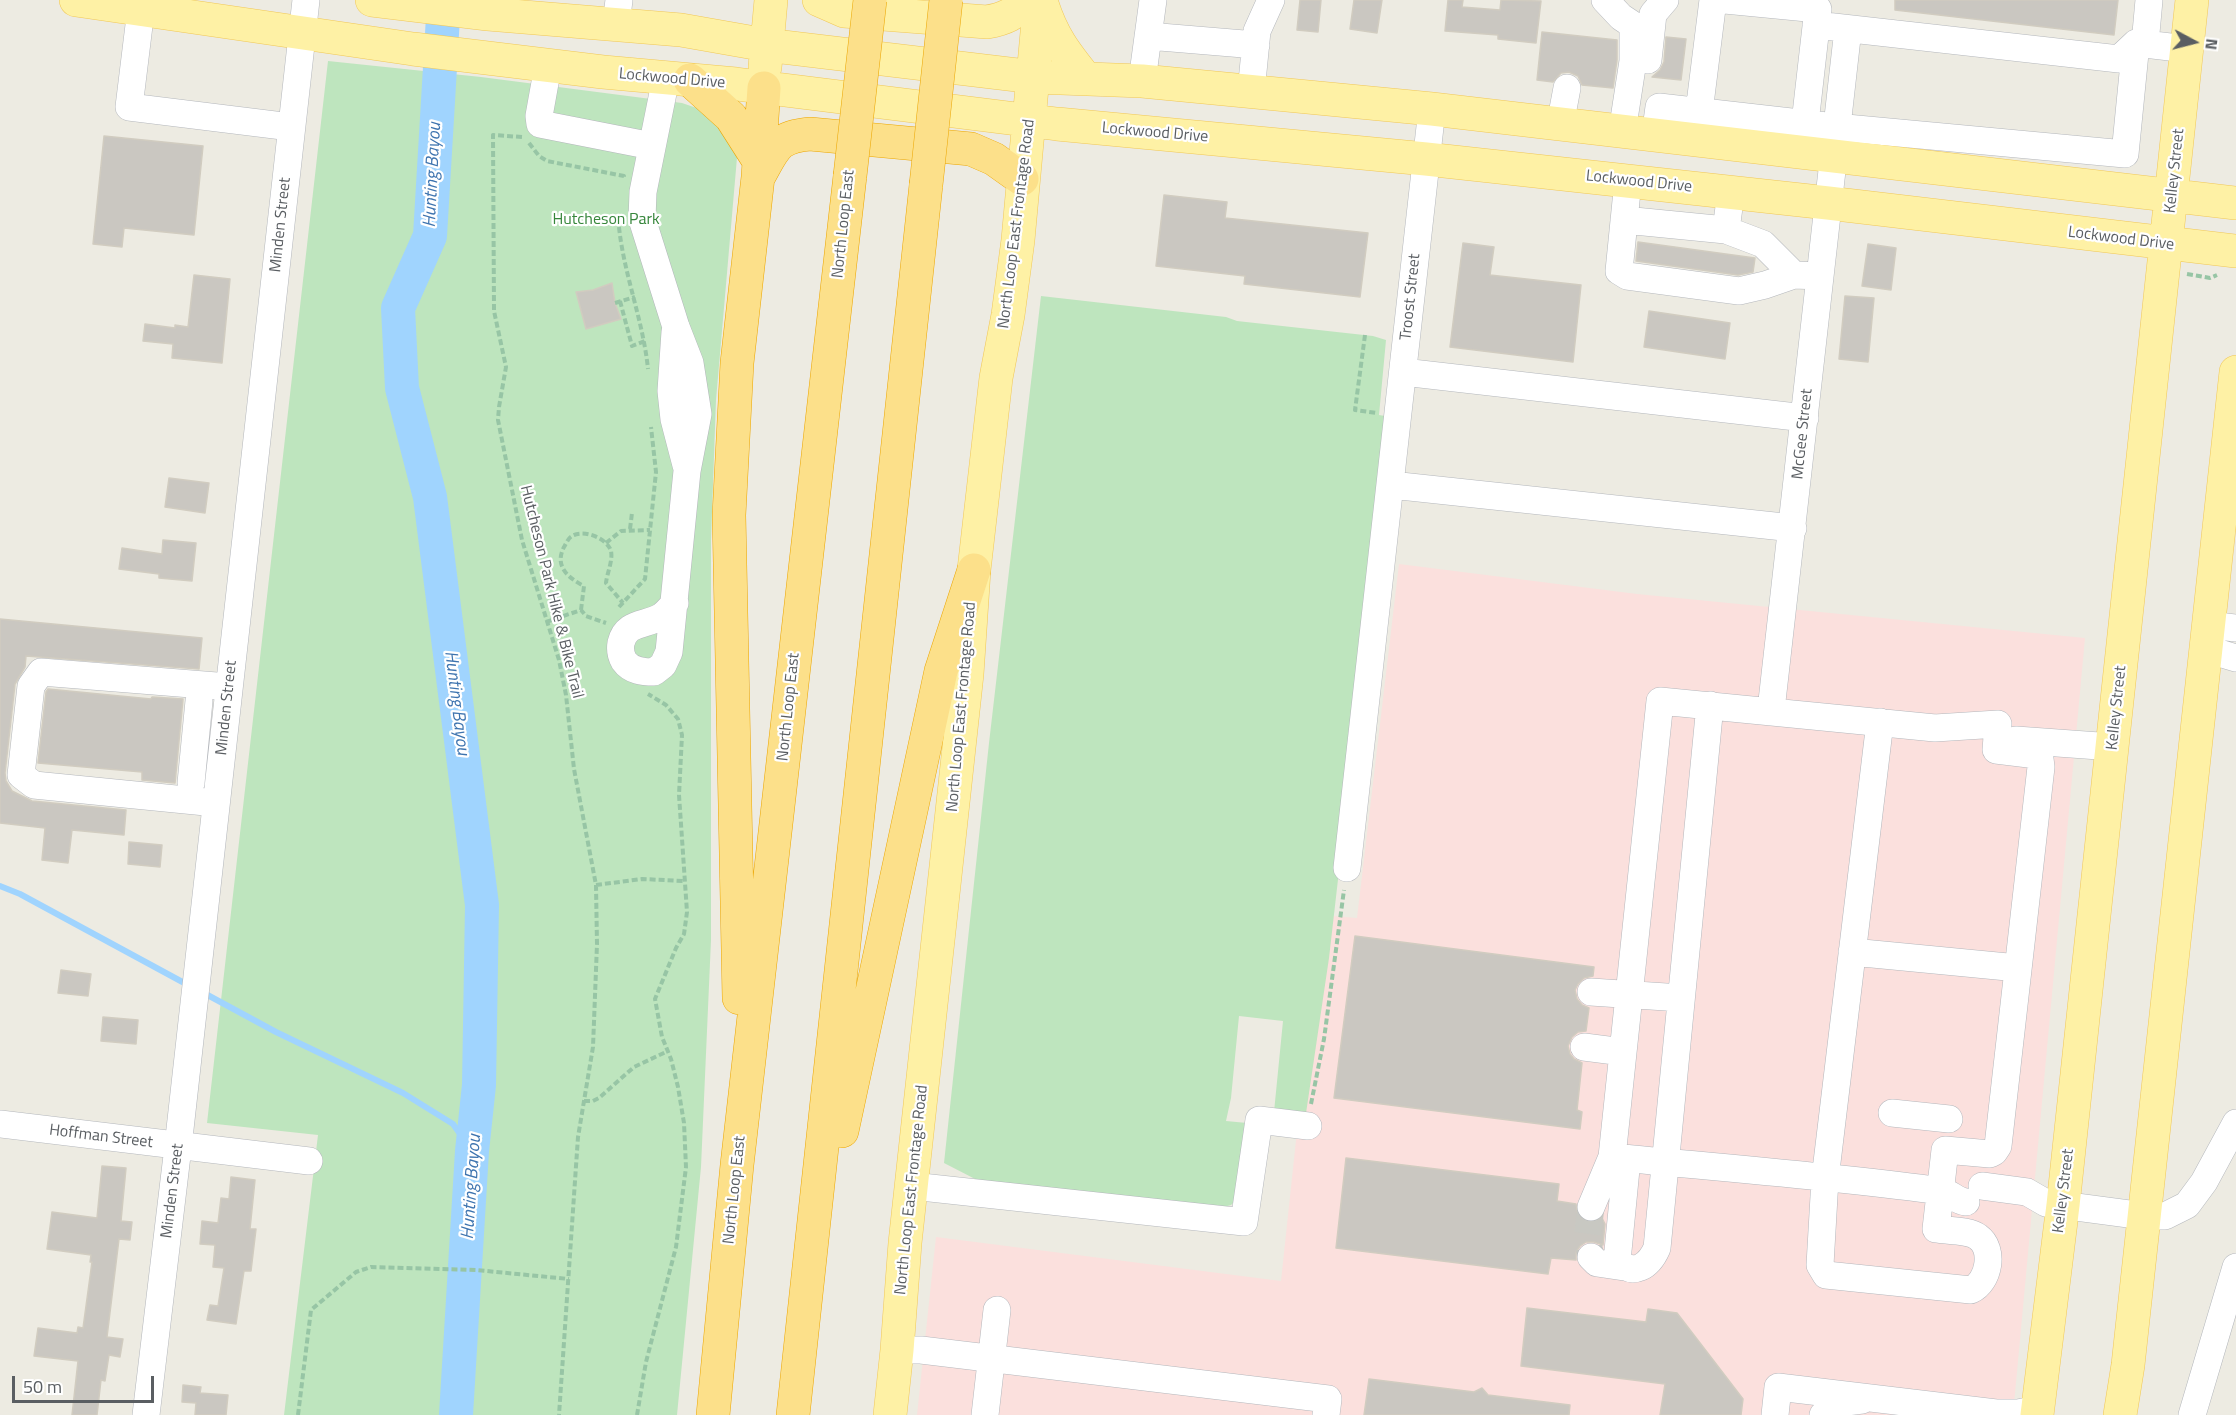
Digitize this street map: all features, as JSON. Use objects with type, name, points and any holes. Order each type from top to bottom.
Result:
[{"type":"highway","name":"North Loop East","points":[[713,1415],[737,1165],[870,0]]},
{"type":"highway","points":[[793,1415],[946,0]]},
{"type":"highway","points":[[678,79],[731,117],[759,169]]},
{"type":"highway","points":[[737,1165],[738,956],[729,515],[737,363],[759,169],[764,88]]},
{"type":"highway","points":[[759,169],[778,143],[788,138],[810,134],[971,149],[986,154],[1022,179]]},
{"type":"highway","points":[[805,1300],[941,671],[974,570]]},
{"type":"main road","name":"Lockwood Drive","points":[[76,0],[413,49],[548,66],[764,88],[1029,121],[1426,159],[1828,203],[2176,258],[2226,263]]},
{"type":"main road","points":[[377,0],[488,14],[543,9],[618,12],[681,30],[766,45],[1034,77],[1142,81],[1432,109],[1622,132],[1657,122],[1834,142],[2012,178],[2236,203]]},
{"type":"main road","points":[[764,88],[771,0]]},
{"type":"main road","points":[[819,0],[844,10],[987,22],[1009,16],[1019,10],[1026,0]]},
{"type":"main road","points":[[1040,0],[1049,27],[1061,47],[1086,79]]},
{"type":"main road","name":"North Loop East Frontage Road","points":[[890,1415],[909,1350],[905,1244],[967,674],[974,570],[996,378],[1014,272],[1040,0]]},
{"type":"main road","name":"Kelley Street","points":[[2037,1412],[2055,1204],[2176,258],[2172,197],[2192,0]]},
{"type":"main road","points":[[2120,1415],[2128,1365],[2144,1216],[2222,640],[2236,372]]},
{"type":"street","name":"Minden Street","points":[[146,1415],[194,1008],[306,0]]},
{"type":"street","points":[[1142,81],[1153,0]]},
{"type":"street","points":[[1251,92],[1257,31],[1270,0]]},
{"type":"street","points":[[1605,0],[1633,26],[1633,61],[1622,132]]},
{"type":"street","points":[[1665,0],[1653,14],[1643,97],[1657,122],[1699,112],[1757,133],[1805,123],[1834,142],[2016,144],[2125,154],[2140,43],[2149,0]]},
{"type":"street","points":[[1699,112],[1713,0]]},
{"type":"street","points":[[1725,0],[1817,12],[1848,30],[2119,59],[2140,43],[2187,50]]},
{"type":"street","points":[[141,9],[129,107],[291,127]]},
{"type":"street","points":[[1805,123],[1817,12]]},
{"type":"street","name":"McGee Street","points":[[1772,710],[1848,30]]},
{"type":"street","points":[[1148,36],[1256,45]]},
{"type":"street","points":[[548,66],[539,116],[540,124],[652,146]]},
{"type":"street","points":[[675,603],[687,471],[674,419],[671,391],[676,327],[642,219],[643,192],[652,146],[678,79]]},
{"type":"street","points":[[1560,125],[1567,88]]},
{"type":"street","name":"Troost Street","points":[[1347,868],[1432,109]]},
{"type":"street","points":[[2012,178],[2016,144]]},
{"type":"street","points":[[2076,186],[2079,150]]},
{"type":"street","points":[[1628,181],[1619,271],[1628,276],[1739,291],[1794,275],[1820,276]]},
{"type":"street","points":[[1726,230],[1731,192]]},
{"type":"street","points":[[1624,220],[1726,230],[1763,244],[1794,275]]},
{"type":"street","points":[[1403,372],[1805,418]]},
{"type":"street","points":[[1391,486],[1792,528]]},
{"type":"street","points":[[216,803],[34,784],[21,775],[31,686],[41,672],[230,687]]},
{"type":"street","points":[[1623,1267],[1617,1261],[1623,1053],[1660,701],[1772,710],[1935,728],[1998,724],[1996,750],[2037,755],[2040,759],[1998,1146],[1990,1154],[1946,1150],[1964,1193]]},
{"type":"street","points":[[1591,1257],[1597,1263],[1635,1268],[1652,1261],[1657,1248],[1710,705]]},
{"type":"street","points":[[221,766],[191,775],[198,710],[226,720]]},
{"type":"street","points":[[1880,722],[1825,1179],[1820,1265],[1826,1275],[1971,1290],[1986,1276],[1988,1250],[1976,1235],[1936,1230],[1964,1193]]},
{"type":"street","points":[[1997,738],[2113,747]]},
{"type":"street","points":[[1852,952],[2018,968]]},
{"type":"street","points":[[1591,992],[1681,998]]},
{"type":"street","points":[[1584,1047],[1623,1053]]},
{"type":"street","points":[[1892,1113],[1949,1119]]},
{"type":"street","points":[[912,1186],[1244,1222],[1259,1120],[1308,1126]]},
{"type":"street","points":[[1619,1158],[1964,1193],[2026,1209],[2055,1204],[2144,1216],[2165,1216],[2187,1205],[2204,1182],[2236,1123]]},
{"type":"street","name":"Hoffman Street","points":[[0,1124],[309,1161]]},
{"type":"street","points":[[1591,1207],[1619,1158]]},
{"type":"street","points":[[2192,1415],[2236,1267]]},
{"type":"street","points":[[985,1415],[997,1310]]},
{"type":"street","points":[[909,1350],[1327,1407]]},
{"type":"street","points":[[1775,1415],[1778,1388],[1875,1398],[1941,1411],[2037,1412]]},
{"type":"street","points":[[1823,1415],[1847,1402],[1875,1398]]},
{"type":"path","name":"Hutcheson Park Hike & Bike Trail","points":[[559,1415],[578,1137],[593,1047],[597,944],[596,885],[574,769],[566,695],[559,660],[522,540],[498,420],[498,407],[506,367],[494,311],[493,135],[526,137],[539,156],[547,161],[624,176],[622,187]]},
{"type":"path","points":[[620,216],[621,249],[645,341],[649,376]]},
{"type":"path","points":[[2176,258],[2188,275],[2210,278],[2226,263]]},
{"type":"path","points":[[615,303],[635,297]]},
{"type":"path","points":[[620,301],[632,346],[645,341]]},
{"type":"path","points":[[1365,335],[1355,411],[1399,416]]},
{"type":"path","points":[[616,610],[645,579],[656,472],[651,425]]},
{"type":"path","points":[[630,529],[632,513]]},
{"type":"path","points":[[606,543],[621,531],[650,530]]},
{"type":"path","points":[[606,623],[586,616],[581,610],[584,586],[563,571],[560,563],[562,552],[572,536],[590,535],[606,543],[612,554],[606,583],[623,603]]},
{"type":"path","points":[[546,622],[581,610]]},
{"type":"path","points":[[601,631],[611,616]]},
{"type":"path","points":[[637,1415],[646,1362],[676,1247],[686,1167],[684,1123],[678,1087],[657,1015],[655,999],[684,934],[687,912],[683,881],[679,795],[682,748],[680,727],[678,719],[666,705],[640,689]]},
{"type":"path","points":[[1308,1126],[1324,1039],[1347,868]]},
{"type":"path","points":[[596,885],[642,879],[683,881]]},
{"type":"path","points":[[584,1101],[599,1098],[634,1067],[668,1051]]},
{"type":"path","points":[[298,1415],[311,1311],[357,1272],[370,1267],[476,1270],[569,1279]]},
{"type":"shaded area","points":[[1399,564],[1637,594],[2085,638],[2013,1415],[917,1415],[936,1237],[1281,1281],[1320,915],[1357,918]]},
{"type":"green space","name":"Hutcheson Park","points":[[328,61],[481,77],[682,103],[717,115],[738,146],[716,400],[711,540],[711,940],[701,1167],[677,1415],[284,1415],[318,1135],[207,1123]]},
{"type":"green space","points":[[1041,296],[1226,317],[1237,321],[1373,336],[1386,340],[1379,415],[1391,417],[1329,958],[1305,1120],[1274,1112],[1283,1021],[1239,1016],[1231,1098],[1226,1121],[1247,1123],[1234,1202],[1220,1208],[979,1181],[944,1163],[989,743]]},
{"type":"building","points":[[1300,0],[1321,0],[1318,32],[1297,30]]},
{"type":"building","points":[[1354,0],[1382,0],[1377,33],[1350,29]]},
{"type":"building","points":[[1448,0],[1463,0],[1462,7],[1500,10],[1501,0],[1541,1],[1536,43],[1498,39],[1498,35],[1445,31]]},
{"type":"building","points":[[1895,0],[2118,0],[2114,35],[1895,10]]},
{"type":"building","points":[[1542,32],[1617,40],[1613,88],[1582,85],[1578,76],[1569,72],[1561,73],[1553,82],[1537,80]]},
{"type":"building","points":[[1666,37],[1686,39],[1681,80],[1652,77],[1660,70],[1664,62]]},
{"type":"building","points":[[104,136],[203,146],[194,235],[124,228],[122,247],[93,244]]},
{"type":"building","points":[[1164,195],[1227,202],[1225,218],[1368,233],[1360,297],[1244,284],[1245,276],[1156,266]]},
{"type":"building","points":[[1638,242],[1755,258],[1753,272],[1738,275],[1636,261]]},
{"type":"building","points":[[1463,243],[1494,247],[1490,275],[1581,285],[1573,362],[1450,347]]},
{"type":"building","points":[[1868,244],[1896,248],[1891,290],[1862,286]]},
{"type":"building","points":[[194,275],[230,279],[222,363],[172,358],[173,344],[143,341],[145,324],[175,328],[175,325],[188,327]]},
{"type":"building","points":[[612,283],[615,303],[621,319],[586,329],[576,292],[593,290]]},
{"type":"building","points":[[1845,296],[1874,298],[1868,362],[1839,359]]},
{"type":"building","points":[[1649,311],[1730,323],[1725,359],[1644,347]]},
{"type":"building","points":[[169,478],[209,483],[205,513],[165,507]]},
{"type":"building","points":[[163,540],[196,543],[192,581],[159,578],[159,574],[119,569],[122,548],[162,554]]},
{"type":"building","points":[[0,619],[202,638],[199,669],[26,656],[25,667],[15,684],[5,773],[6,781],[12,791],[32,801],[126,810],[124,835],[72,830],[68,863],[42,860],[45,828],[0,823]]},
{"type":"building","points":[[48,689],[151,699],[152,697],[183,699],[175,783],[142,780],[142,772],[38,763]]},
{"type":"building","points":[[129,842],[162,845],[160,867],[128,864]]},
{"type":"building","points":[[1355,936],[1594,967],[1593,976],[1584,978],[1575,990],[1577,999],[1589,1008],[1586,1031],[1578,1032],[1572,1037],[1568,1046],[1574,1059],[1582,1063],[1577,1110],[1582,1112],[1580,1129],[1334,1098]]},
{"type":"building","points":[[61,970],[91,974],[88,996],[58,993]]},
{"type":"building","points":[[103,1017],[138,1020],[136,1044],[101,1041]]},
{"type":"building","points":[[1346,1158],[1559,1184],[1557,1201],[1576,1204],[1578,1216],[1585,1222],[1594,1222],[1602,1218],[1605,1224],[1603,1245],[1586,1242],[1576,1252],[1576,1260],[1551,1258],[1548,1274],[1336,1248]]},
{"type":"building","points":[[102,1166],[126,1168],[121,1221],[132,1222],[130,1240],[119,1239],[107,1337],[123,1339],[120,1357],[109,1355],[105,1381],[101,1380],[97,1415],[72,1415],[78,1361],[34,1356],[38,1328],[77,1333],[78,1327],[83,1328],[91,1255],[47,1249],[52,1212],[97,1218]]},
{"type":"building","points":[[231,1177],[255,1180],[250,1229],[256,1229],[251,1271],[244,1271],[236,1324],[207,1320],[210,1305],[218,1306],[224,1268],[213,1267],[215,1245],[200,1244],[202,1221],[218,1223],[221,1198],[229,1199]]},
{"type":"building","points":[[1527,1308],[1646,1322],[1648,1309],[1677,1313],[1743,1399],[1741,1415],[1660,1415],[1665,1384],[1521,1366]]},
{"type":"building","points":[[1369,1379],[1474,1392],[1482,1388],[1488,1395],[1570,1405],[1569,1415],[1364,1415]]},
{"type":"building","points":[[183,1385],[201,1387],[200,1393],[228,1395],[226,1415],[195,1415],[196,1403],[182,1402]]},
{"type":"waterway","name":"Hunting Bayou","points":[[444,0],[430,236],[398,308],[402,388],[430,497],[482,905],[479,1085],[472,1151],[456,1415]]},
{"type":"waterway","points":[[0,886],[20,894],[188,985]]},
{"type":"waterway","points":[[202,992],[276,1032],[403,1093],[453,1124],[472,1151]]},
{"type":"tunnel","points":[[1591,1207],[1587,1239],[1591,1257]]}]
